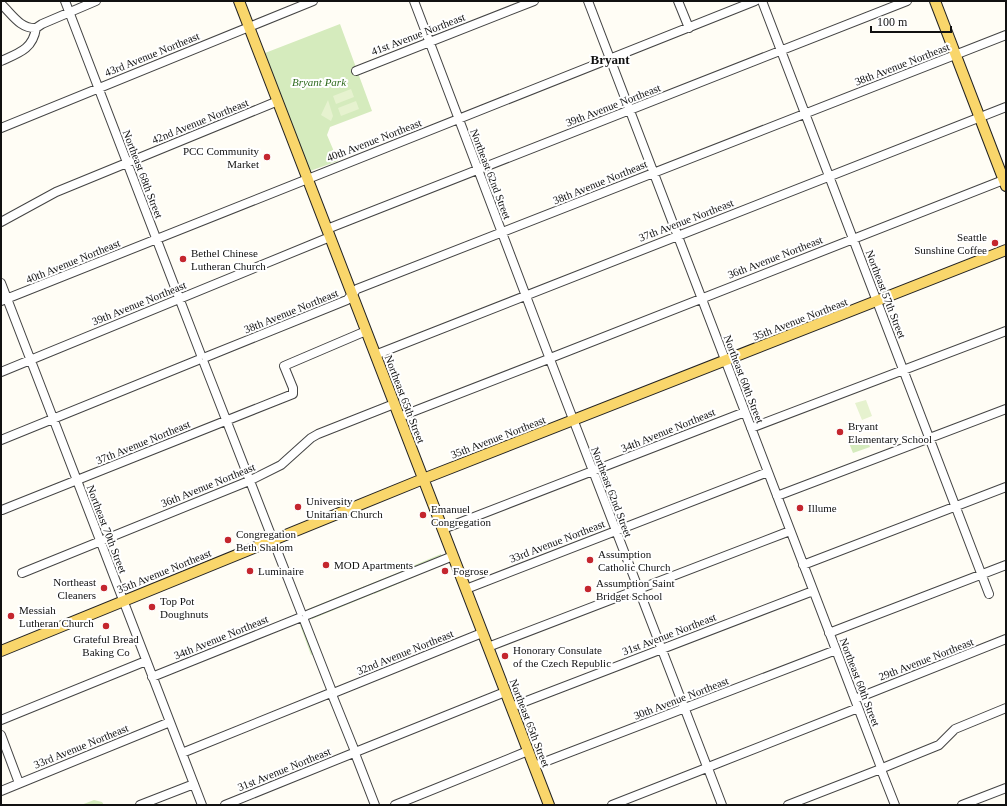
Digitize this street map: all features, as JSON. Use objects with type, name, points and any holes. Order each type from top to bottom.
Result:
[{"type":"main road","name":"Northeast 65th Street","points":[[239,1],[549,805]]},
{"type":"main road","points":[[935,1],[1005,182]]},
{"type":"main road","name":"35th Avenue Northeast","points":[[1,651],[423,480],[725,360],[878,302],[1006,250]]},
{"type":"street","name":"Northeast 68th Street","points":[[65,1],[375,805]]},
{"type":"street","points":[[1,4],[21,24],[29,28],[36,28],[96,1]]},
{"type":"street","name":"43rd Avenue Northeast","points":[[1,128],[312,1]]},
{"type":"street","name":"Northeast 62nd Street","points":[[414,1],[573,421],[722,805]]},
{"type":"street","name":"41st Avenue Northeast","points":[[356,71],[534,1]]},
{"type":"street","name":"Northeast 60th Street","points":[[588,1],[895,805]]},
{"type":"street","points":[[678,1],[689,28]]},
{"type":"street","name":"40th Avenue Northeast","points":[[4,300],[755,1]]},
{"type":"street","name":"Northeast 57th Street","points":[[762,1],[989,594]]},
{"type":"street","name":"39th Avenue Northeast","points":[[1,372],[179,298],[478,170],[907,1]]},
{"type":"street","points":[[1,61],[27,49],[34,38],[36,28]]},
{"type":"street","name":"38th Avenue Northeast","points":[[1,440],[347,300],[357,290],[654,172],[1006,35]]},
{"type":"street","name":"42nd Avenue Northeast","points":[[1,222],[56,192],[278,101]]},
{"type":"street","name":"37th Avenue Northeast","points":[[375,355],[1006,107]]},
{"type":"street","name":"36th Avenue Northeast","points":[[399,417],[853,239],[1005,182]]},
{"type":"street","name":"Northeast 70th Street","points":[[1,283],[4,300],[30,360],[202,805]]},
{"type":"street","name":"37th Avenue Northeast","points":[[2,510],[293,394],[293,388],[284,366],[366,331]]},
{"type":"street","points":[[751,428],[1006,331]]},
{"type":"street","name":"36th Avenue Northeast","points":[[22,573],[249,481],[281,465],[304,444],[318,434],[394,404]]},
{"type":"street","points":[[777,496],[1006,409]]},
{"type":"street","name":"34th Avenue Northeast","points":[[443,529],[745,412]]},
{"type":"street","name":"33rd Avenue Northeast","points":[[466,589],[768,472]]},
{"type":"street","points":[[803,565],[1006,487]]},
{"type":"street","points":[[488,647],[639,590],[790,530]]},
{"type":"street","name":"34th Avenue Northeast","points":[[152,677],[453,556]]},
{"type":"street","points":[[829,633],[1006,565]]},
{"type":"street","name":"31st Avenue Northeast","points":[[511,707],[813,590]]},
{"type":"street","name":"32nd Avenue Northeast","points":[[182,753],[482,633]]},
{"type":"street","name":"29th Avenue Northeast","points":[[854,699],[1006,639]]},
{"type":"street","name":"30th Avenue Northeast","points":[[534,766],[836,650]]},
{"type":"street","points":[[1,720],[146,661]]},
{"type":"street","name":"31st Avenue Northeast","points":[[225,805],[505,692]]},
{"type":"street","points":[[612,805],[858,708]]},
{"type":"street","points":[[788,805],[934,747],[955,729],[1006,708]]},
{"type":"street","name":"33rd Avenue Northeast","points":[[1,791],[170,722]]},
{"type":"street","points":[[1,736],[19,783]]},
{"type":"street","points":[[394,805],[528,751]]},
{"type":"street","points":[[140,805],[194,784]]},
{"type":"street","points":[[962,805],[1006,788]]},
{"type":"green space","name":"Bryant Park","points":[[340,24],[372,111],[330,127],[327,135],[338,161],[310,171],[265,53]]},
{"type":"green space","points":[[351,89],[354,97],[336,104],[333,96]]},
{"type":"green space","points":[[328,100],[333,116],[331,121],[321,115]]},
{"type":"green space","points":[[356,101],[359,109],[341,116],[338,108]]},
{"type":"green space","points":[[866,400],[872,416],[862,420],[855,403]]},
{"type":"green space","points":[[866,436],[870,447],[853,453],[849,443]]},
{"type":"green space","points":[[441,554],[442,557],[404,572],[403,570]]},
{"type":"green space","points":[[402,571],[403,573],[309,611],[308,609]]},
{"type":"green space","points":[[422,572],[419,575],[374,594],[373,592]]},
{"type":"green space","points":[[372,592],[373,594],[312,619],[311,617]]},
{"type":"green space","points":[[302,624],[313,654],[311,655],[300,625]]},
{"type":"green space","points":[[94,800],[102,802],[104,805],[81,805]]},
{"type":"place","name":"PCC Community Market","points":[[267,157]]},
{"type":"place","name":"Seattle Sunshine Coffee","points":[[995,243]]},
{"type":"place","name":"Bethel Chinese Lutheran Church","points":[[183,259]]},
{"type":"place","name":"Bryant Elementary School","points":[[840,432]]},
{"type":"place","name":"University Unitarian Church","points":[[298,507]]},
{"type":"place","name":"Illume","points":[[800,508]]},
{"type":"place","name":"Emanuel Congregation","points":[[423,515]]},
{"type":"place","name":"Congregation Beth Shalom","points":[[228,540]]},
{"type":"place","name":"Assumption Catholic Church","points":[[590,560]]},
{"type":"place","name":"MOD Apartments","points":[[326,565]]},
{"type":"place","name":"Luminaire","points":[[250,571]]},
{"type":"place","name":"Fogrose","points":[[445,571]]},
{"type":"place","name":"Northeast Cleaners","points":[[104,588]]},
{"type":"place","name":"Assumption Saint Bridget School","points":[[588,589]]},
{"type":"place","name":"Top Pot Doughnuts","points":[[152,607]]},
{"type":"place","name":"Messiah Lutheran Church","points":[[11,616]]},
{"type":"place","name":"Grateful Bread Baking Co","points":[[106,626]]},
{"type":"place","name":"Honorary Consulate of the Czech Republic","points":[[505,656]]},
{"type":"district","name":"Bryant","points":[[610,59]]}]
